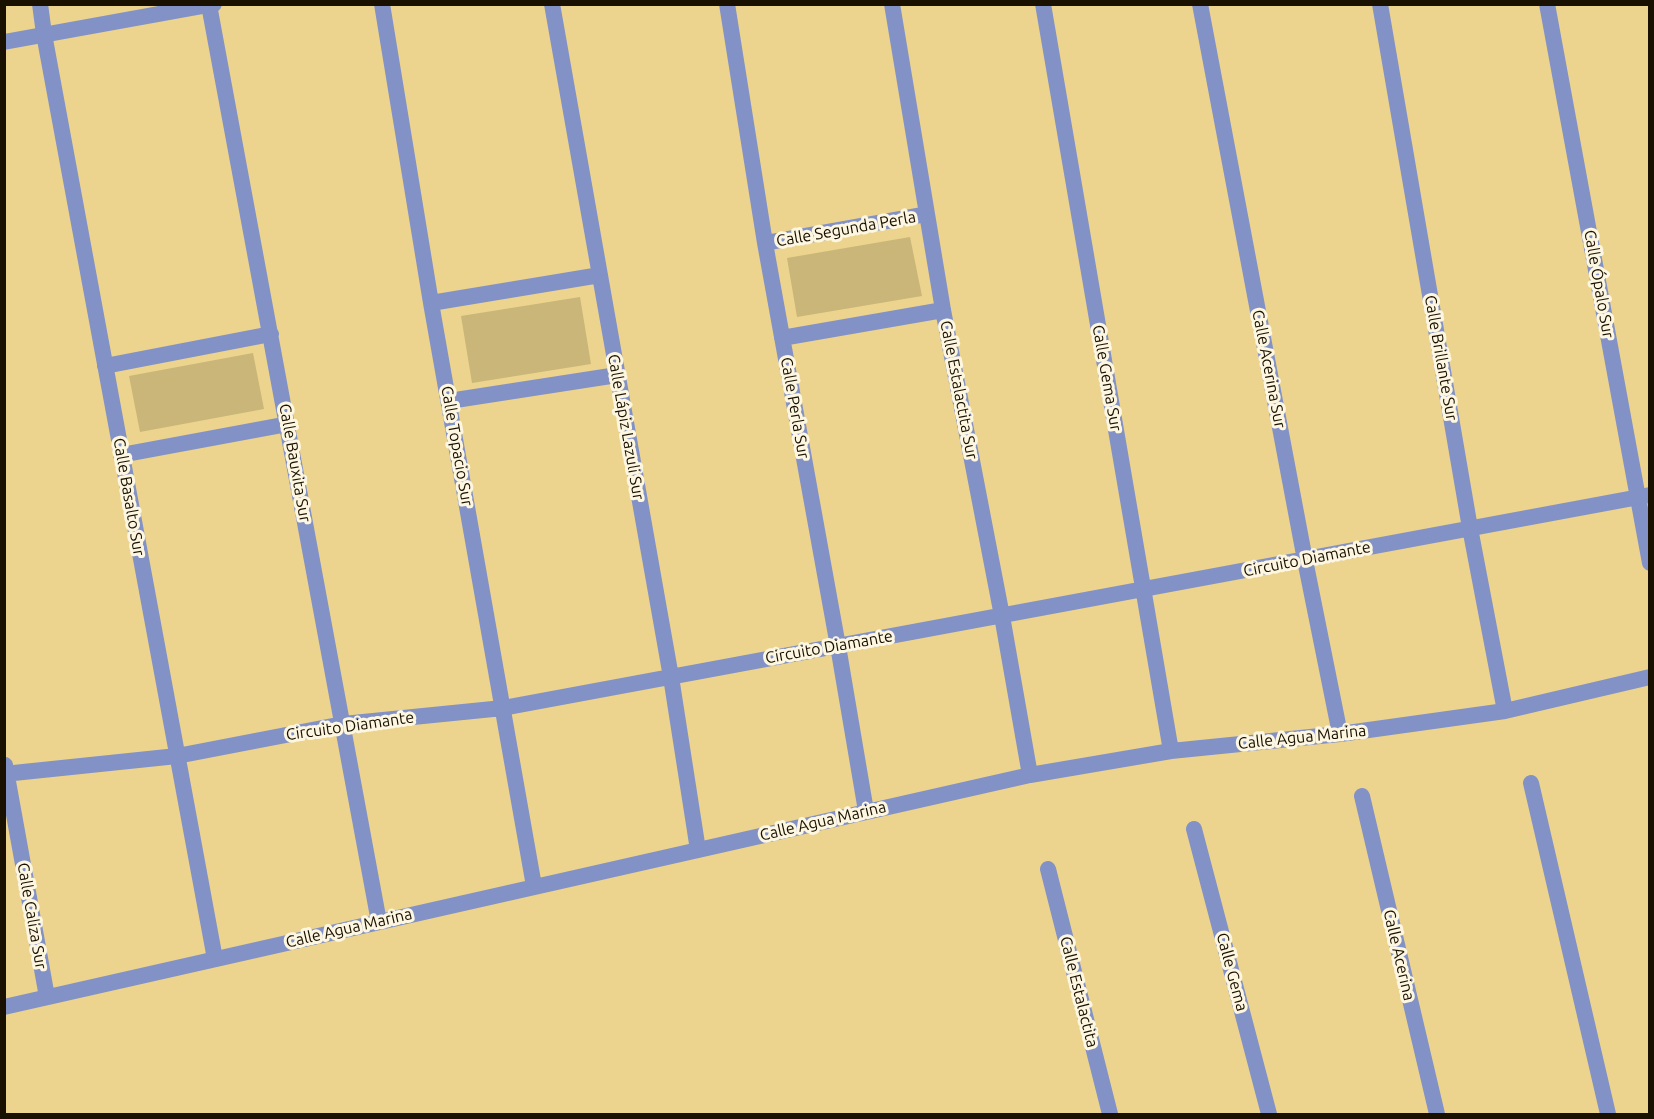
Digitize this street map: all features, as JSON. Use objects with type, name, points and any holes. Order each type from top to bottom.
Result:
[{"type":"street","name":"Calle Basalto Sur","points":[[40,4],[215,959]]},
{"type":"street","points":[[4,42],[214,4]]},
{"type":"street","name":"Calle Topacio Sur","points":[[382,4],[431,303],[534,886]]},
{"type":"street","name":"Calle Lápiz Lazuli Sur","points":[[552,4],[671,677],[698,850]]},
{"type":"street","name":"Calle Perla Sur","points":[[727,4],[765,243],[866,811]]},
{"type":"street","name":"Calle Estalactita Sur","points":[[892,4],[943,310],[1002,616],[1029,775]]},
{"type":"street","name":"Calle Gema Sur","points":[[1043,4],[1171,751]]},
{"type":"street","name":"Calle Acerina Sur","points":[[1200,4],[1340,734]]},
{"type":"street","name":"Calle Brillante Sur","points":[[1380,4],[1470,528],[1505,711]]},
{"type":"street","name":"Calle Ópalo Sur","points":[[1547,4],[1644,496],[1650,563]]},
{"type":"street","name":"Calle Bauxita Sur","points":[[209,5],[379,922]]},
{"type":"street","name":"Calle Segunda Perla","points":[[765,243],[927,214]]},
{"type":"street","points":[[431,303],[600,275]]},
{"type":"street","points":[[782,338],[943,310]]},
{"type":"street","points":[[105,366],[271,334]]},
{"type":"street","points":[[449,401],[617,375]]},
{"type":"street","points":[[121,455],[288,424]]},
{"type":"street","name":"Circuito Diamante","points":[[5,770],[177,756],[343,724],[503,708],[1644,496]]},
{"type":"street","name":"Calle Agua Marina","points":[[4,1006],[1029,775],[1171,751],[1340,734],[1505,711],[1650,677]]},
{"type":"street","name":"Calle Caliza Sur","points":[[5,770],[47,997]]},
{"type":"street","points":[[1531,783],[1608,1114]]},
{"type":"street","name":"Calle Acerina","points":[[1362,796],[1437,1114]]},
{"type":"street","name":"Calle Gema","points":[[1194,829],[1269,1114]]},
{"type":"street","name":"Calle Estalactita","points":[[1048,869],[1110,1114]]},
{"type":"shaded area","points":[[910,237],[922,296],[797,317],[787,258]]},
{"type":"shaded area","points":[[580,297],[591,364],[472,383],[461,316]]},
{"type":"shaded area","points":[[253,353],[264,409],[140,432],[129,376]]}]
